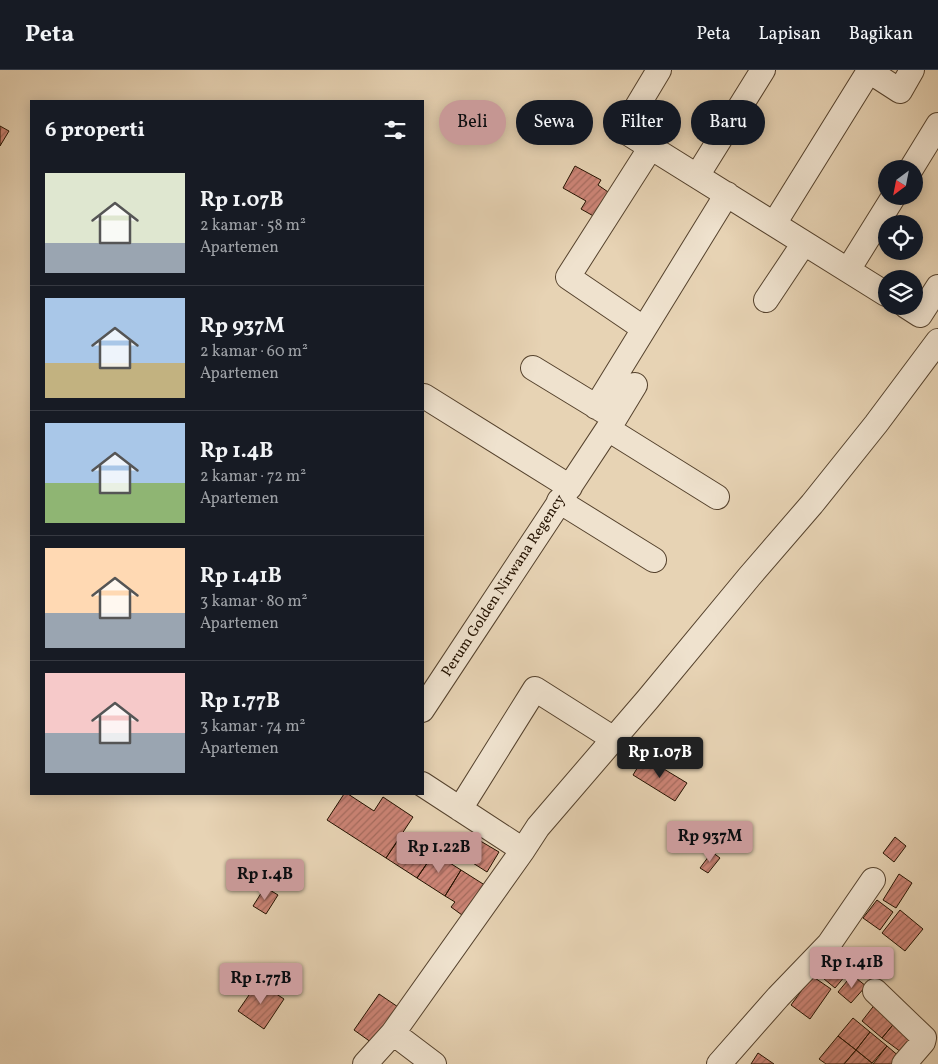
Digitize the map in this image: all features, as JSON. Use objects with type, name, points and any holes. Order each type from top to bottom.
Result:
[{"type":"street","points":[[659,70],[623,130],[878,289]]},
{"type":"street","points":[[697,176],[763,70]]},
{"type":"street","points":[[774,224],[869,71],[900,91],[912,70]]},
{"type":"street","points":[[917,160],[938,125]]},
{"type":"street","points":[[643,328],[568,277],[651,147]]},
{"type":"street","points":[[606,418],[643,328],[726,194]]},
{"type":"street","points":[[848,270],[888,205]]},
{"type":"street","points":[[766,300],[804,243]]},
{"type":"street","points":[[365,1064],[393,1033],[538,827],[812,504],[876,424],[927,324],[938,287]]},
{"type":"street","points":[[862,428],[927,324]]},
{"type":"street","points":[[533,368],[717,497]]},
{"type":"street","points":[[606,418],[635,385]]},
{"type":"street","points":[[424,396],[654,560]]},
{"type":"street","name":"Perum Golden Nirwana Regency","points":[[424,707],[564,494],[606,418]]},
{"type":"street","points":[[460,809],[535,689],[606,734]]},
{"type":"street","points":[[424,785],[523,850]]},
{"type":"street","points":[[719,1064],[778,997],[829,944],[873,880]]},
{"type":"street","points":[[874,991],[921,1033],[924,1038],[923,1042],[904,1064]]},
{"type":"street","points":[[393,1033],[434,1064]]},
{"type":"building","points":[[0,126],[9,131],[0,146]]},
{"type":"building","points":[[575,166],[601,180],[598,185],[611,194],[597,218],[581,209],[586,201],[563,188]]},
{"type":"building","points":[[644,757],[687,783],[675,801],[633,775]]},
{"type":"building","points":[[343,795],[350,795],[374,811],[383,797],[413,817],[386,858],[327,820]]},
{"type":"building","points":[[403,833],[434,853],[417,878],[386,858]]},
{"type":"building","points":[[895,837],[906,846],[894,862],[883,853]]},
{"type":"building","points":[[477,839],[499,852],[487,872],[465,858]]},
{"type":"building","points":[[712,852],[720,858],[708,873],[700,868]]},
{"type":"building","points":[[434,853],[461,870],[445,896],[417,878]]},
{"type":"building","points":[[461,870],[491,889],[474,915],[466,910],[462,915],[451,907],[455,902],[445,896]]},
{"type":"building","points":[[899,874],[912,883],[896,908],[883,900]]},
{"type":"building","points":[[265,887],[278,895],[266,914],[253,906]]},
{"type":"building","points":[[877,900],[893,912],[880,930],[863,918]]},
{"type":"building","points":[[900,910],[923,929],[905,951],[882,933]]},
{"type":"building","points":[[834,955],[851,969],[835,988],[818,974]]},
{"type":"building","points":[[852,975],[866,986],[851,1003],[838,992]]},
{"type":"building","points":[[812,976],[831,989],[810,1019],[791,1005]]},
{"type":"building","points":[[258,982],[284,999],[264,1029],[238,1011]]},
{"type":"building","points":[[379,994],[401,1009],[375,1045],[354,1030]]},
{"type":"building","points":[[876,1003],[897,1020],[882,1038],[862,1021]]},
{"type":"building","points":[[853,1018],[870,1032],[856,1050],[838,1036]]},
{"type":"building","points":[[897,1020],[915,1034],[901,1052],[882,1038]]},
{"type":"building","points":[[870,1032],[887,1046],[872,1063],[856,1050]]},
{"type":"building","points":[[838,1036],[856,1050],[844,1064],[826,1064],[819,1059]]},
{"type":"building","points":[[887,1046],[901,1058],[896,1064],[873,1064]]},
{"type":"building","points":[[856,1050],[872,1063],[872,1064],[844,1064]]},
{"type":"building","points":[[758,1053],[774,1064],[751,1064]]}]
